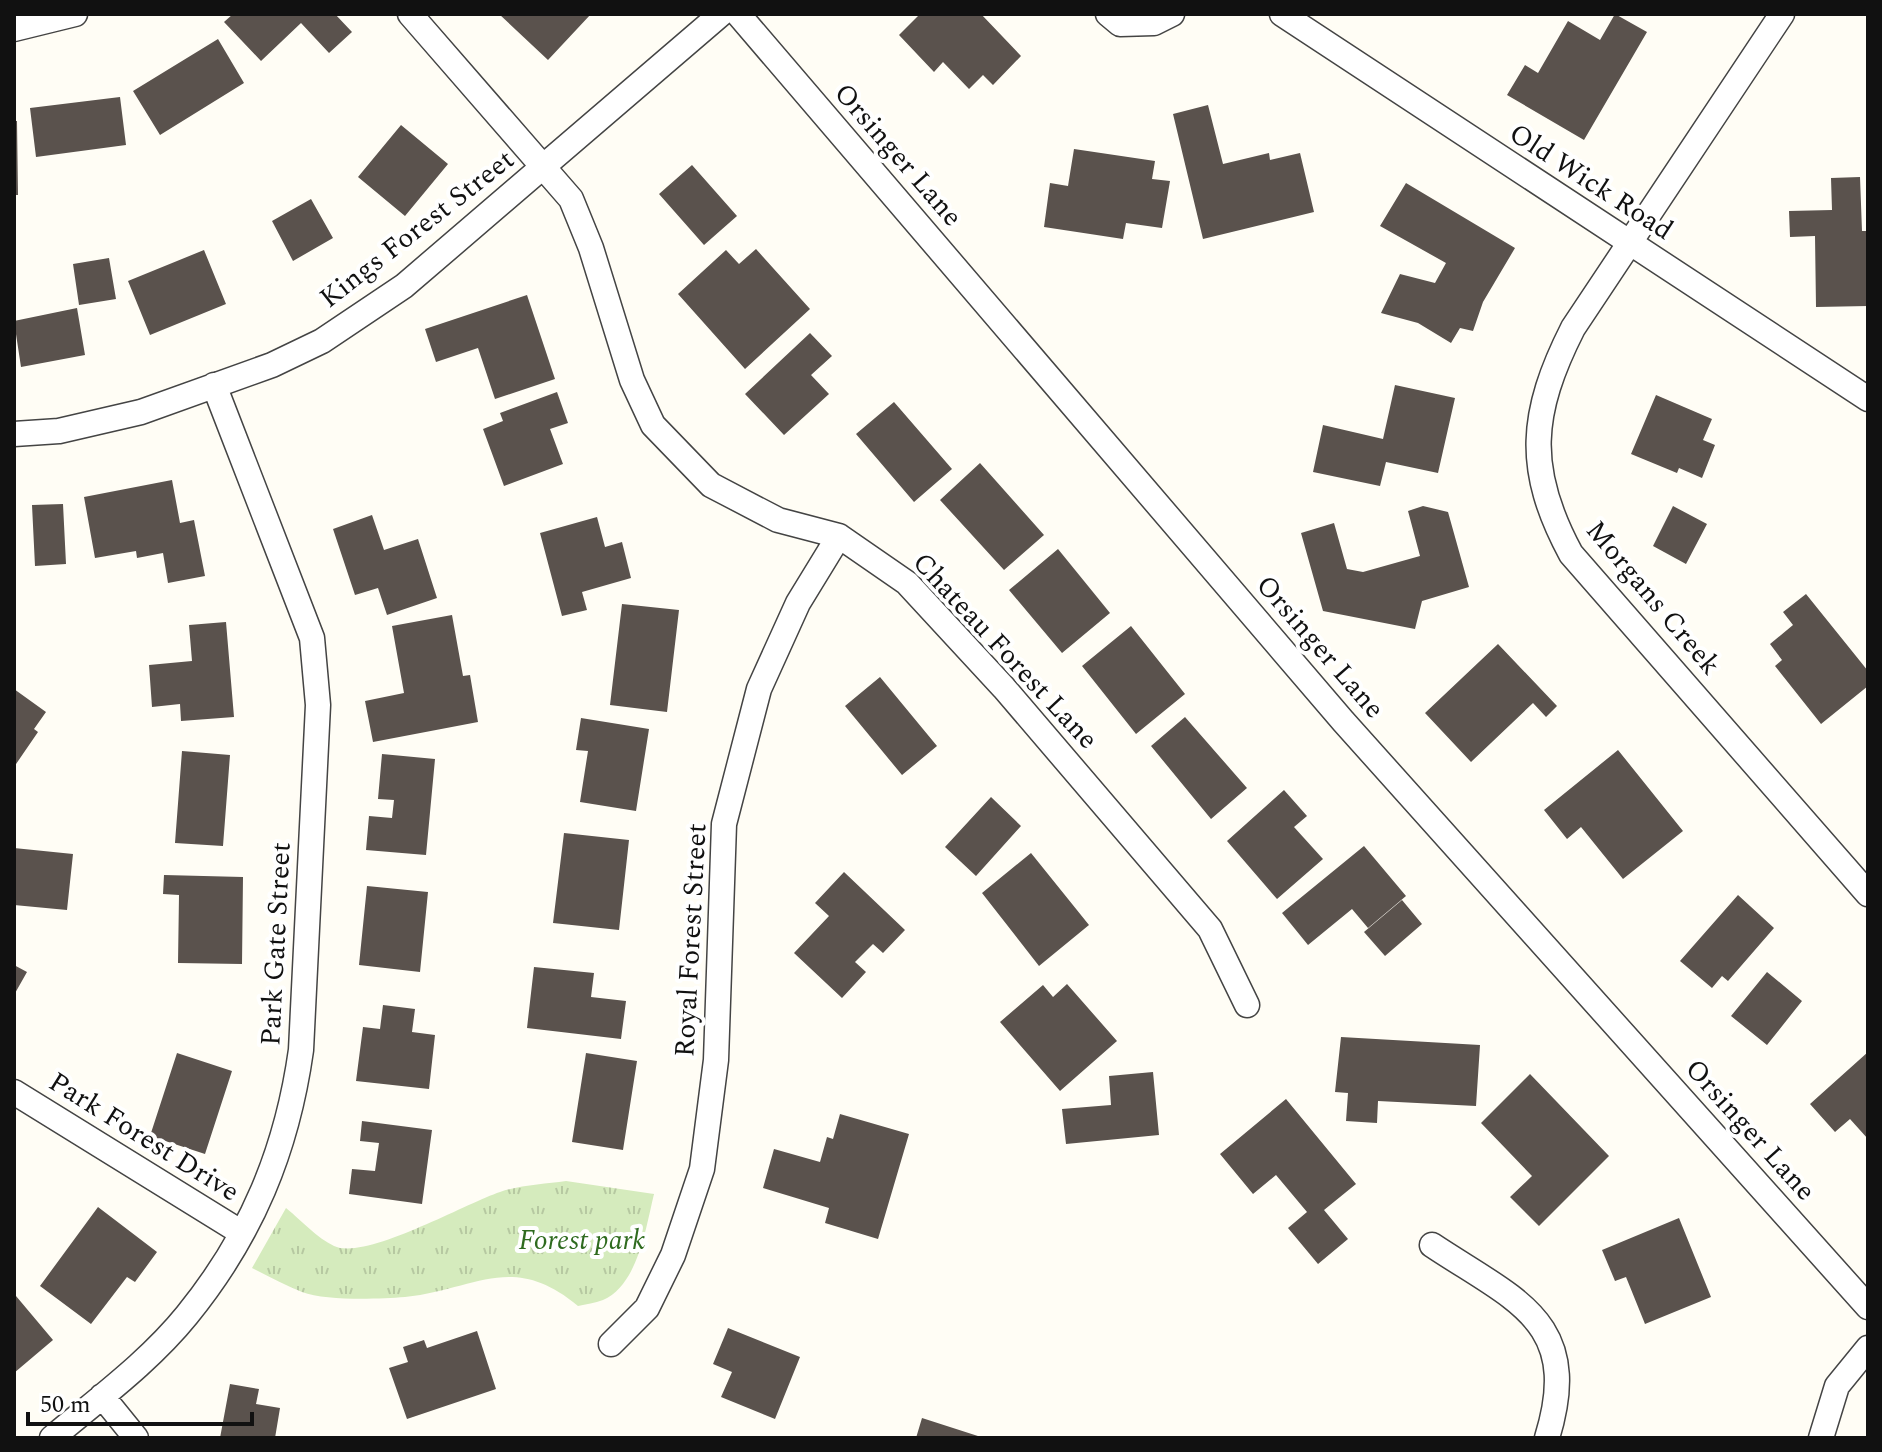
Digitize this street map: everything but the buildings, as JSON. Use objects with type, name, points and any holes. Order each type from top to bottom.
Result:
[{"type":"street","points":[[14,29],[75,14]]},
{"type":"street","name":"Chateau Forest Lane","points":[[410,14],[571,199],[632,380],[653,425],[711,485],[744,505],[778,520],[839,536],[907,583],[1004,688],[1210,929],[1247,1005]]},
{"type":"street","name":"Kings Forest Street","points":[[14,434],[98,424],[272,365],[322,341],[404,286],[721,14]]},
{"type":"street","name":"Orsinger Lane","points":[[738,14],[1343,721],[1868,1307]]},
{"type":"street","points":[[1108,14],[1120,24],[1154,23],[1172,14]]},
{"type":"street","name":"Old Wick Road","points":[[1282,14],[1868,399]]},
{"type":"street","name":"Morgans Creek","points":[[1782,14],[1573,328],[1550,374],[1540,430],[1538,467],[1544,496],[1571,554],[1868,894]]},
{"type":"street","name":"Park Gate Street","points":[[52,1438],[145,1359],[188,1315],[242,1233],[279,1155],[294,1098],[301,1050],[318,705],[312,638],[214,385]]},
{"type":"street","name":"Royal Forest Street","points":[[611,1344],[647,1308],[673,1255],[702,1169],[712,1115],[716,1060],[724,824],[759,689],[798,603],[839,536]]},
{"type":"street","name":"Park Forest Drive","points":[[14,1092],[242,1233]]},
{"type":"street","points":[[1432,1245],[1530,1310],[1548,1334],[1556,1355],[1557,1386],[1547,1438]]},
{"type":"street","points":[[1821,1438],[1837,1386],[1868,1348]]},
{"type":"street","points":[[102,1396],[136,1438]]},
{"type":"green space","name":"Forest park","points":[[566,1181],[654,1194],[644,1238],[632,1269],[615,1292],[597,1302],[578,1306],[533,1280],[513,1277],[493,1278],[405,1297],[324,1297],[302,1292],[252,1268],[286,1208],[328,1243],[349,1248],[391,1239],[500,1192]]}]
